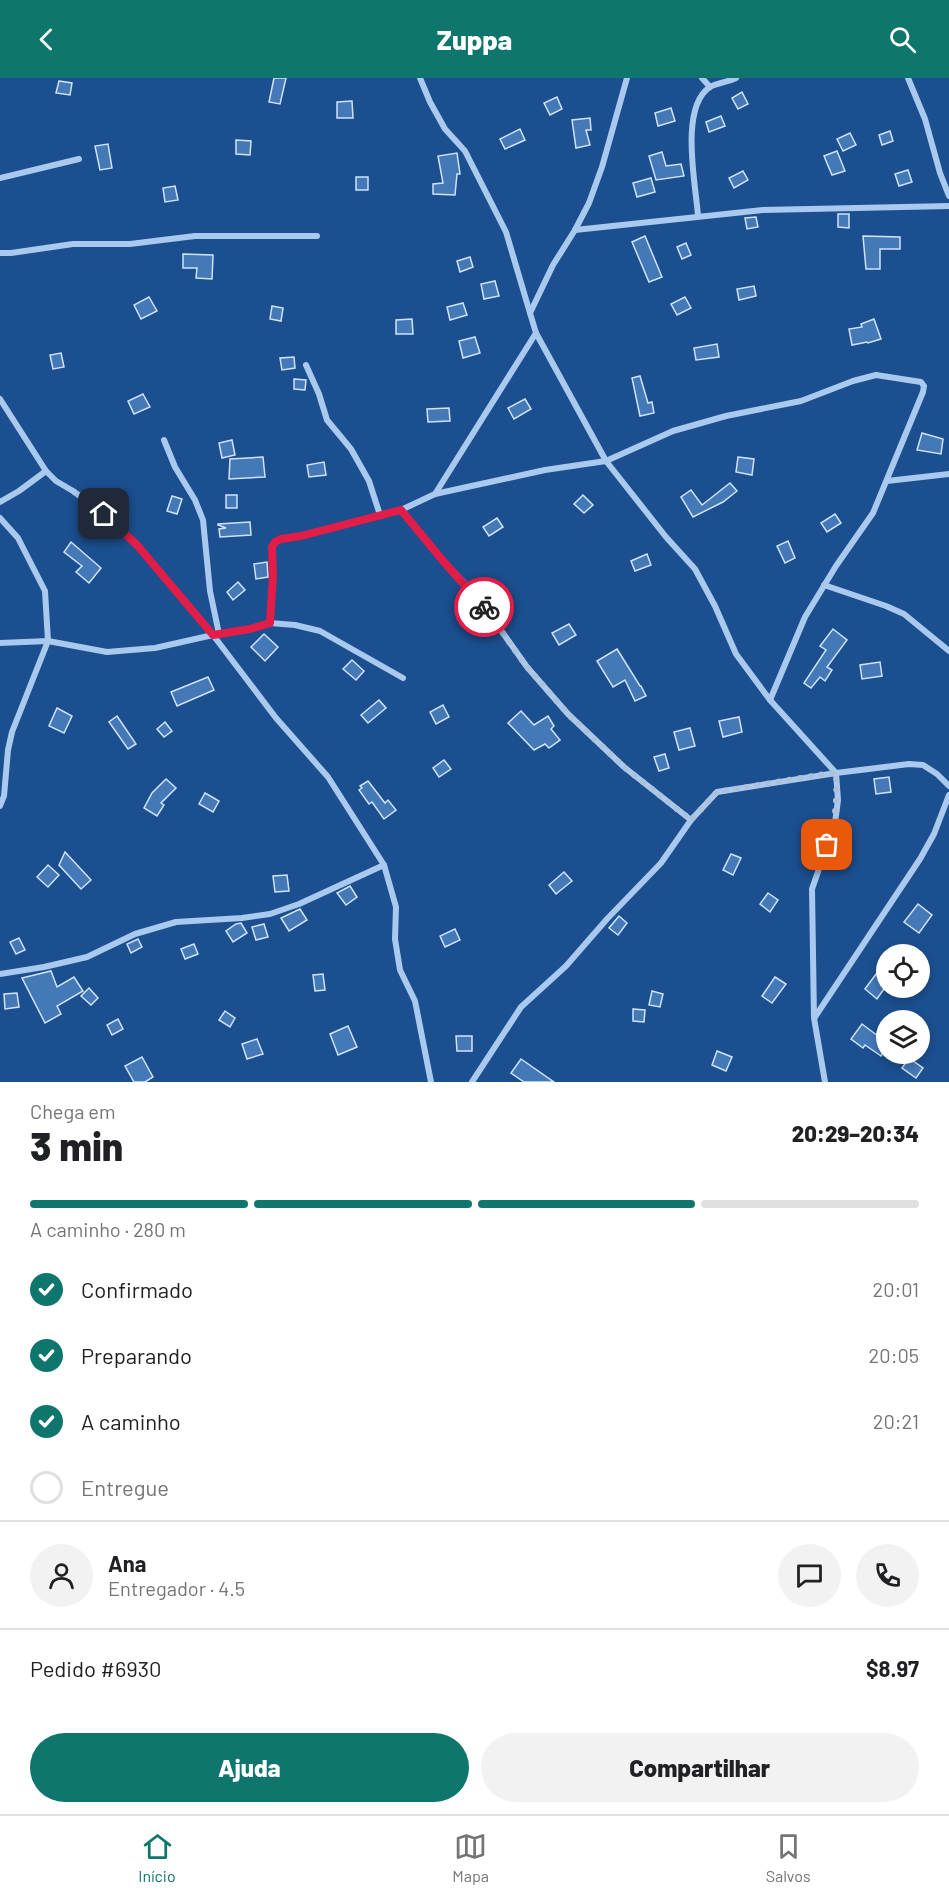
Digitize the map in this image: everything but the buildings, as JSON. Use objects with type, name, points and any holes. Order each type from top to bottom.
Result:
[{"type":"street","points":[[420,78],[445,129],[465,151],[506,232],[536,333],[606,461],[666,537],[695,569],[715,606],[736,654],[770,700],[836,772],[838,800],[835,823],[812,889],[814,1018],[825,1082]]},
{"type":"street","points":[[530,313],[553,265],[589,203],[602,167],[627,78]]},
{"type":"street","points":[[702,78],[710,87]]},
{"type":"street","points":[[698,216],[692,125],[699,99],[710,87],[736,78]]},
{"type":"street","points":[[908,78],[925,119],[949,196]]},
{"type":"street","points":[[0,178],[79,159]]},
{"type":"street","points":[[575,230],[763,210],[949,206]]},
{"type":"street","points":[[0,253],[74,244],[130,244],[195,236],[317,236]]},
{"type":"street","points":[[435,494],[536,333]]},
{"type":"street","points":[[306,365],[319,394],[327,420],[351,450],[369,481],[380,515]]},
{"type":"street","points":[[270,623],[272,547],[281,539],[401,510],[435,494],[545,470],[606,461],[673,430],[801,401],[853,381],[876,375],[921,382],[924,386],[873,513],[805,617],[770,700]]},
{"type":"street","points":[[0,399],[46,471],[56,481],[104,514],[137,545],[216,634],[276,718],[328,777],[384,865],[396,907],[395,939],[400,970],[416,1001],[431,1082]]},
{"type":"street","points":[[164,440],[175,467],[195,500],[203,520],[216,634]]},
{"type":"street","points":[[0,502],[46,471]]},
{"type":"street","points":[[887,481],[949,474]]},
{"type":"street","points":[[401,510],[444,562],[476,595],[527,667],[568,714],[624,767],[691,820]]},
{"type":"street","points":[[0,518],[18,538],[45,591],[48,641],[12,732],[4,796],[0,806]]},
{"type":"street","points":[[824,585],[904,614],[949,651]]},
{"type":"street","points":[[0,643],[48,641],[107,652],[155,648],[270,623],[295,625],[320,631],[403,678]]},
{"type":"street","points":[[472,1082],[521,1007],[566,966],[661,863],[691,820],[717,792],[836,772],[909,764],[923,765],[949,786]]},
{"type":"street","points":[[814,1018],[920,860],[934,834],[949,795]]},
{"type":"street","points":[[0,974],[87,957],[135,934],[176,922],[270,914],[299,904],[384,865]]},
{"type":"way so far","points":[[484,607],[527,667],[568,714],[624,767],[691,820],[717,792],[836,772],[838,800],[835,823],[827,845]]},
{"type":"route","points":[[104,514],[137,545],[213,635],[270,623],[272,547],[275,542],[401,510],[484,607]]}]
